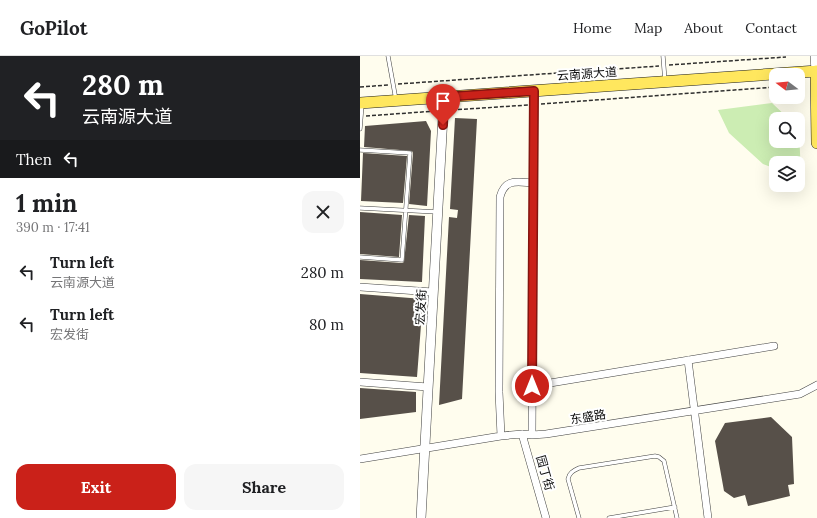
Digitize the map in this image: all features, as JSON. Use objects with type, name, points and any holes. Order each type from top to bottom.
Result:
[{"type":"main road","name":"云南源大道","points":[[361,103],[817,71]]},
{"type":"main road","points":[[817,71],[817,143]]},
{"type":"street","points":[[816,56],[817,71]]},
{"type":"street","points":[[532,435],[534,91]]},
{"type":"street","name":"宏发街","points":[[421,518],[444,97]]},
{"type":"street","points":[[501,436],[498,392],[500,197],[505,185],[510,182],[533,183]]},
{"type":"street","points":[[360,287],[434,292]]},
{"type":"street","points":[[532,386],[774,346]]},
{"type":"street","points":[[688,360],[708,518]]},
{"type":"street","points":[[360,382],[428,387]]},
{"type":"street","name":"东盛路","points":[[360,459],[501,436],[546,434],[800,394],[817,385]]},
{"type":"street","name":"园丁街","points":[[522,434],[546,518]]},
{"type":"lane","points":[[388,56],[396,101]]},
{"type":"lane","points":[[663,56],[665,82]]},
{"type":"lane","points":[[360,129],[361,103]]},
{"type":"lane","points":[[360,150],[410,153],[402,260],[360,257]]},
{"type":"lane","points":[[360,208],[438,212]]},
{"type":"lane","points":[[579,518],[568,479],[573,470],[654,456],[659,457],[664,461],[677,518]]},
{"type":"lane","points":[[610,518],[675,507]]},
{"type":"path","points":[[360,87],[786,57]]},
{"type":"path","points":[[361,117],[769,87]]},
{"type":"green space","points":[[773,104],[782,112],[769,112],[769,148],[800,148],[800,156],[769,156],[769,166],[763,164],[729,133],[718,110]]},
{"type":"building","points":[[455,118],[477,119],[462,399],[439,405],[449,217],[457,218],[458,210],[450,209]]},
{"type":"building","points":[[426,121],[431,131],[427,206],[409,204],[412,151],[364,147],[365,126]]},
{"type":"building","points":[[363,153],[407,156],[403,203],[361,201]]},
{"type":"building","points":[[360,212],[402,215],[399,257],[360,254]]},
{"type":"building","points":[[409,215],[425,216],[422,282],[360,279],[360,260],[404,262]]},
{"type":"building","points":[[360,294],[423,299],[417,377],[360,373]]},
{"type":"building","points":[[360,388],[416,392],[416,412],[360,419]]},
{"type":"building","points":[[771,417],[792,437],[794,484],[788,485],[790,496],[748,506],[745,495],[734,498],[724,491],[715,441],[725,423]]},
{"type":"route","points":[[443,125],[444,97],[534,91],[532,386]]}]
